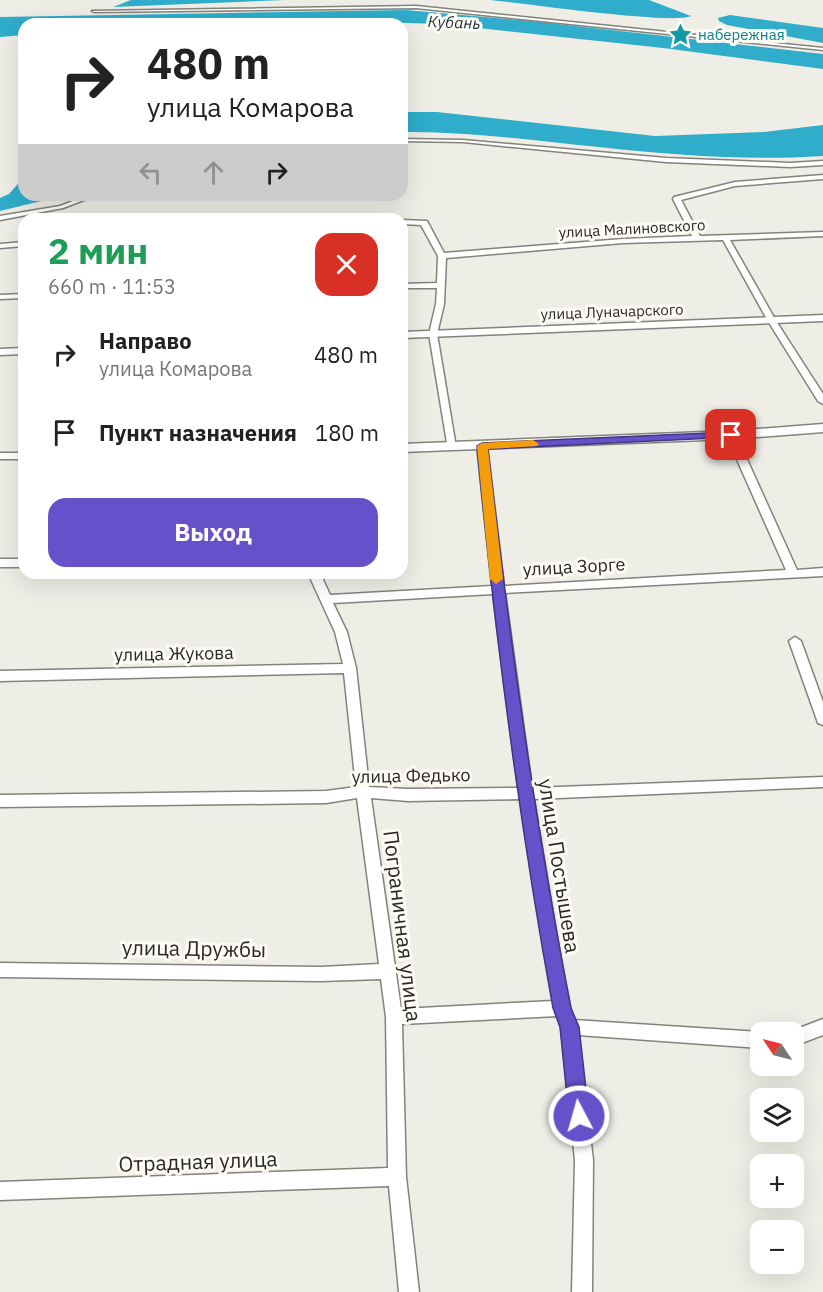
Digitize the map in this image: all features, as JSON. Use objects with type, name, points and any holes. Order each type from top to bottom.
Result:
[{"type":"street","points":[[94,10],[416,7],[823,49]]},
{"type":"street","points":[[408,140],[455,140],[672,161],[823,164]]},
{"type":"street","points":[[697,238],[677,199],[735,184],[823,177]]},
{"type":"street","points":[[27,213],[60,207],[77,201]]},
{"type":"street","points":[[0,218],[18,215]]},
{"type":"street","points":[[408,222],[423,223],[442,256],[442,285],[433,334],[451,447]]},
{"type":"street","name":"улица Малиновского","points":[[442,256],[623,241],[823,234]]},
{"type":"street","points":[[725,237],[772,321],[823,401]]},
{"type":"street","points":[[0,246],[18,244]]},
{"type":"street","points":[[408,286],[442,285]]},
{"type":"street","points":[[0,297],[18,296]]},
{"type":"street","name":"улица Луначарского","points":[[408,335],[823,318]]},
{"type":"street","points":[[0,352],[18,351]]},
{"type":"street","points":[[408,448],[731,435],[823,428]]},
{"type":"street","points":[[731,435],[793,574]]},
{"type":"street","name":"улица Постышева","points":[[482,446],[497,589],[537,874],[562,1008],[569,1027],[584,1160],[582,1292]]},
{"type":"street","points":[[0,456],[18,456]]},
{"type":"street","points":[[0,563],[18,563]]},
{"type":"street","name":"улица Зорге","points":[[328,599],[823,572]]},
{"type":"street","name":"Пограничная улица","points":[[317,579],[341,632],[350,668],[363,792],[394,1017],[398,1177],[409,1292]]},
{"type":"street","points":[[795,641],[823,720]]},
{"type":"street","name":"улица Жукова","points":[[0,676],[350,668]]},
{"type":"street","name":"улица Федько","points":[[0,801],[326,797],[363,792],[408,795],[526,794],[823,782]]},
{"type":"street","name":"улица Дружбы","points":[[0,970],[321,974],[387,971]]},
{"type":"street","points":[[394,1017],[562,1008]]},
{"type":"street","points":[[569,1027],[750,1039]]},
{"type":"street","points":[[804,1035],[823,1028]]},
{"type":"street","name":"Отрадная улица","points":[[0,1191],[398,1177]]},
{"type":"water","points":[[131,0],[285,0],[113,7]]},
{"type":"water","points":[[491,0],[649,0],[691,16],[657,18],[628,16]]},
{"type":"water","name":"Кубань","points":[[406,10],[531,21],[823,54],[823,69],[663,48],[442,24],[408,23],[408,18],[18,18],[18,36],[0,37],[0,17]]},
{"type":"water","points":[[730,15],[823,28],[823,43],[727,25],[719,21],[718,18]]},
{"type":"water","points":[[408,112],[437,112],[655,136],[764,132],[823,125],[823,156],[767,158],[711,156],[408,132]]},
{"type":"water","points":[[18,184],[18,201],[41,201],[0,211],[0,198],[9,194]]},
{"type":"slow traffic","points":[[496,579],[482,446],[533,444]]},
{"type":"place","name":"набережная","points":[[680,35]]},
{"type":"route","points":[[579,1116],[569,1027],[562,1008],[537,874],[497,589],[482,446],[731,435]]}]
